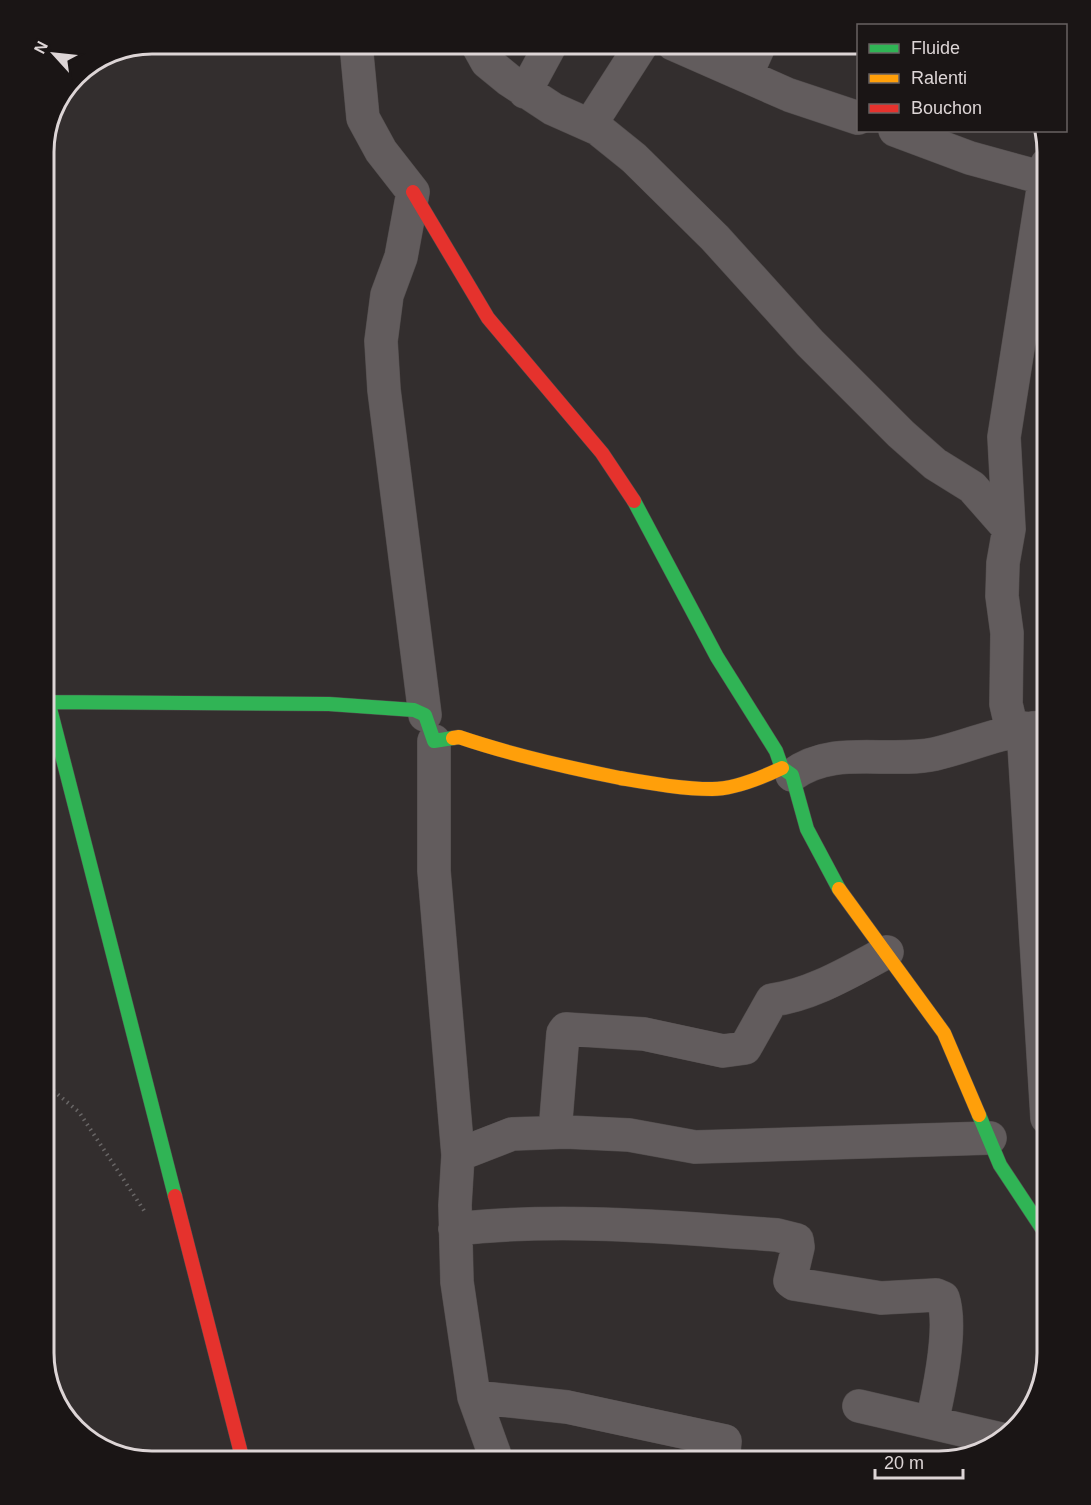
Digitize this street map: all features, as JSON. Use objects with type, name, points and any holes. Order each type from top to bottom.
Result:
[{"type":"street","points":[[357,54],[363,118],[381,151],[413,192],[488,318],[602,453],[645,517],[717,657],[787,771],[807,829],[827,870],[853,911],[887,952],[944,1033],[1000,1165],[1037,1222]]},
{"type":"street","points":[[483,54],[487,62],[525,92],[591,125],[634,158],[715,238],[810,343],[901,434],[935,464],[972,487],[1009,529]]},
{"type":"street","points":[[525,92],[546,54]]},
{"type":"street","points":[[591,125],[636,54]]},
{"type":"street","points":[[697,54],[789,95],[857,118]]},
{"type":"street","points":[[746,75],[755,54]]},
{"type":"street","points":[[900,132],[970,158],[1037,171]]},
{"type":"street","points":[[413,192],[401,257],[387,295],[381,341],[384,390],[430,728],[434,871],[458,1155],[455,1229],[457,1282],[474,1397],[493,1451]]},
{"type":"street","points":[[1037,230],[1004,437],[1009,529],[1003,563],[1002,596],[1007,633],[1006,704],[1028,728],[1037,900]]},
{"type":"street","points":[[54,702],[329,704],[414,710],[430,728],[506,753],[650,783],[713,789],[787,771],[822,759],[895,758],[936,754],[1028,728]]},
{"type":"street","points":[[54,733],[240,1451]]},
{"type":"street","points":[[555,1132],[563,1033],[566,1029],[644,1034],[723,1051],[745,1048],[751,1032],[766,1015],[772,1000],[790,998],[843,976],[887,952]]},
{"type":"street","points":[[458,1155],[512,1134],[555,1132],[629,1135],[695,1147],[990,1138]]},
{"type":"street","points":[[455,1229],[484,1226],[643,1225],[777,1235],[797,1240],[798,1247],[790,1281],[794,1284],[881,1298],[936,1295],[943,1298],[945,1306],[945,1334],[942,1376],[932,1422]]},
{"type":"street","points":[[474,1397],[567,1407],[725,1441],[724,1451]]},
{"type":"street","points":[[859,1406],[990,1437]]},
{"type":"path","points":[[54,1091],[79,1112],[150,1220]]},
{"type":"traffic: fast","points":[[634,501],[717,657],[776,751],[782,768],[792,775],[807,829],[839,889]]},
{"type":"traffic: fast","points":[[54,702],[329,704],[414,710],[425,715],[434,741],[453,738]]},
{"type":"traffic: fast","points":[[54,724],[175,1196]]},
{"type":"traffic: fast","points":[[979,1115],[1000,1165],[1037,1221]]},
{"type":"traffic: slow","points":[[453,738],[459,737],[519,755],[599,774],[689,788],[730,787],[782,768]]},
{"type":"traffic: slow","points":[[839,889],[944,1033],[979,1115]]},
{"type":"traffic: jam","points":[[413,192],[488,318],[602,453],[634,501]]},
{"type":"traffic: jam","points":[[175,1196],[240,1451]]}]
